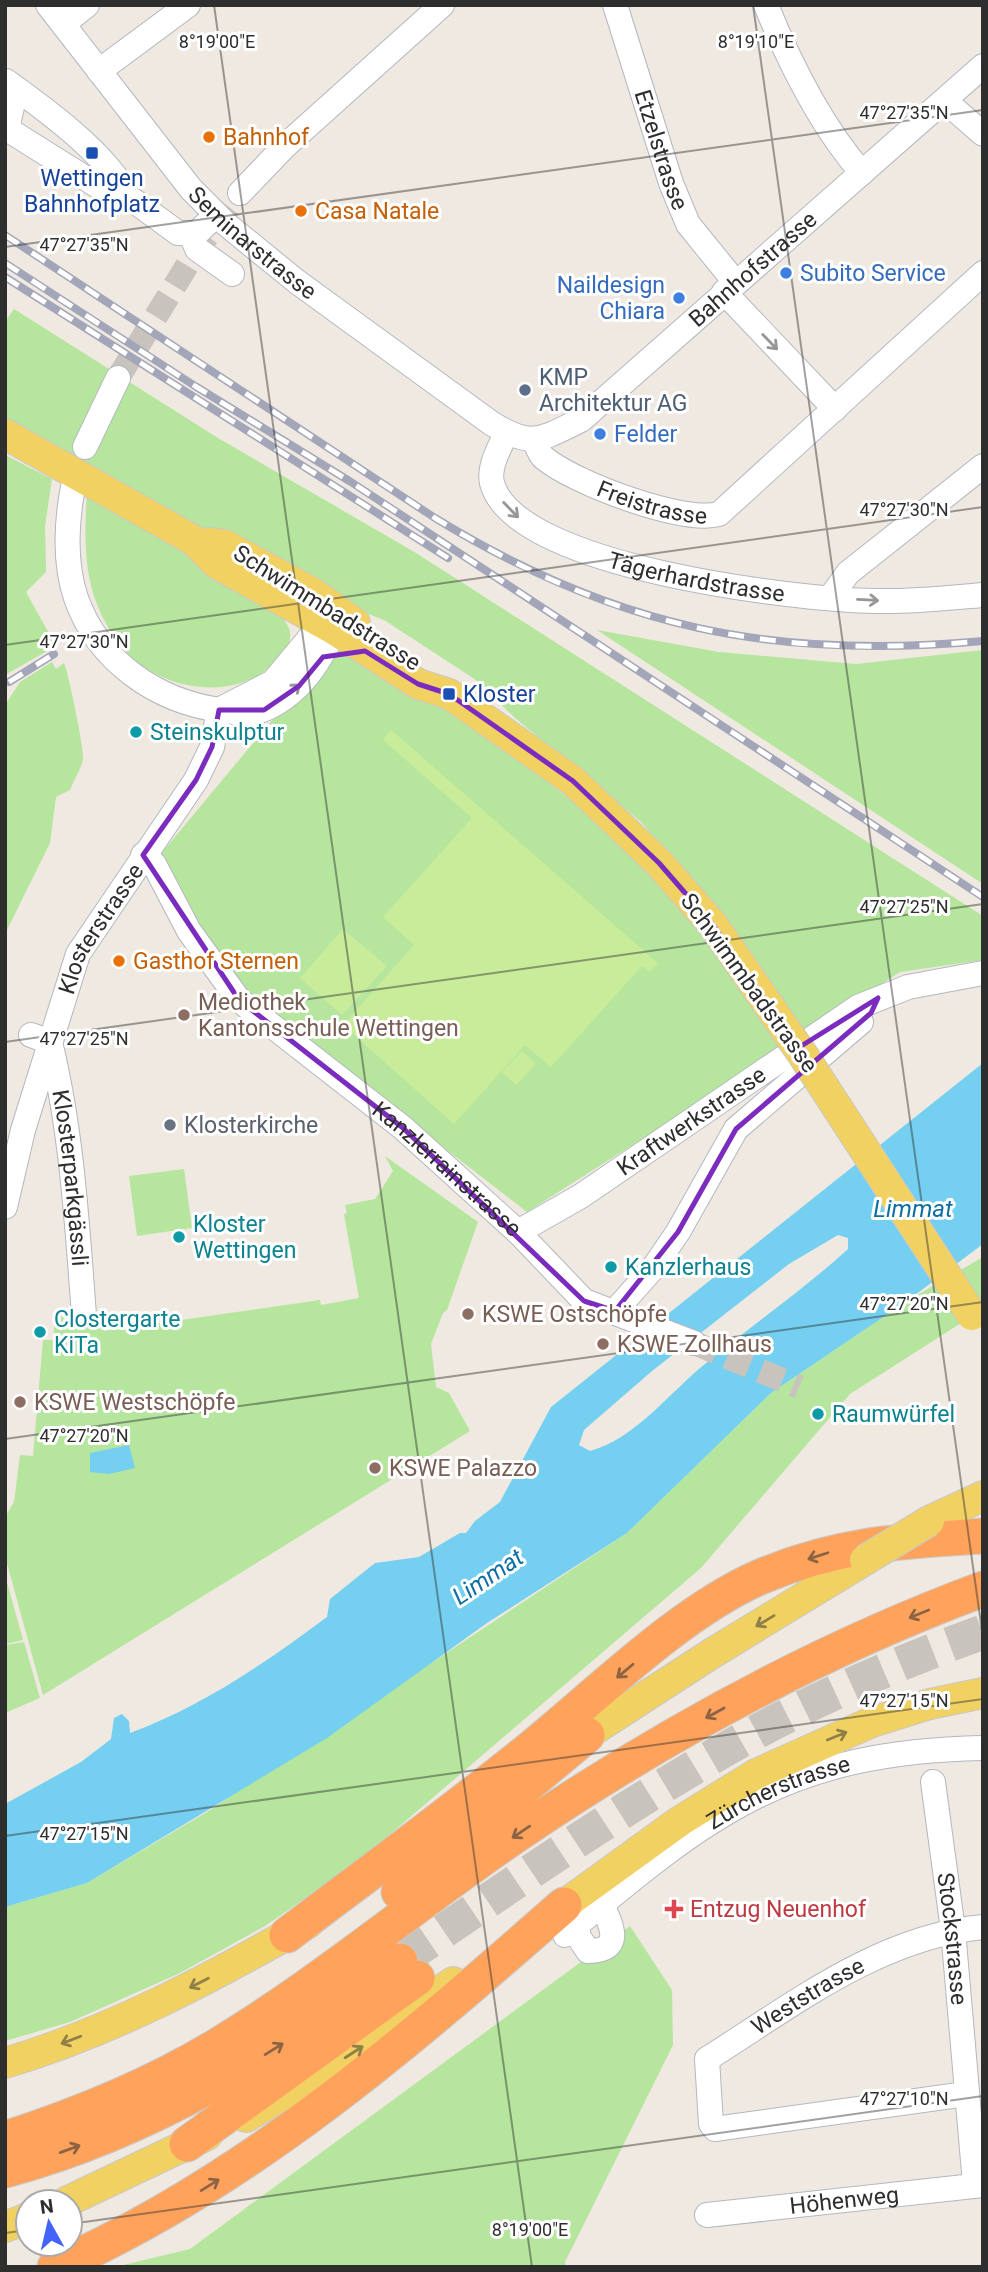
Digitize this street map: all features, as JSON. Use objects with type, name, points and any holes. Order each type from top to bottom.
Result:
[{"type":"highway","points":[[287,1935],[472,1796],[668,1636],[734,1590],[785,1567],[837,1550],[866,1544],[983,1536]]},
{"type":"highway","points":[[5,2139],[93,2108],[175,2070],[254,2023],[513,1837],[667,1740],[828,1654],[983,1589]]},
{"type":"highway","points":[[175,2070],[244,2008],[361,1923],[587,1735]]},
{"type":"highway","points":[[55,2267],[151,2220],[245,2161],[321,2107],[433,2018],[569,1921]]},
{"type":"highway","points":[[5,2170],[104,2137],[189,2098],[408,1969],[187,2144]]},
{"type":"main road","name":"Schwimmbadstrasse","points":[[5,434],[193,540],[217,564],[289,607],[334,623],[430,671],[449,694],[573,781],[659,863],[713,925],[803,1055],[983,1332]]},
{"type":"main road","name":"Schwimmbadstrasse","points":[[193,540],[226,545],[313,593],[334,623],[365,651],[418,684],[449,694]]},
{"type":"main road","points":[[5,2063],[132,2016],[354,1898],[543,1761],[711,1654],[979,1493]]},
{"type":"main road","points":[[84,2193],[256,2112],[569,1921],[680,1821],[765,1770],[872,1722],[930,1704],[978,1695]]},
{"type":"street","points":[[55,15],[87,5]]},
{"type":"street","points":[[99,71],[188,5]]},
{"type":"street","points":[[240,193],[285,146],[442,5]]},
{"type":"street","name":"Etzelstrasse","points":[[615,5],[671,183],[688,224],[729,287]]},
{"type":"street","points":[[766,5],[779,37],[834,138],[862,173]]},
{"type":"street","name":"Seminarstrasse","points":[[55,15],[191,188],[216,215],[296,281],[506,432]]},
{"type":"street","name":"Bahnhofstrasse","points":[[534,439],[581,420],[983,66]]},
{"type":"street","points":[[11,85],[92,153],[119,179],[126,195],[171,229],[191,234]]},
{"type":"street","points":[[11,85],[6,128],[109,193],[126,195]]},
{"type":"street","points":[[945,100],[983,134]]},
{"type":"street","points":[[191,234],[216,215]]},
{"type":"street","points":[[191,234],[197,249],[232,274]]},
{"type":"street","name":"Freistrasse","points":[[534,439],[544,458],[601,487],[686,516],[705,518],[719,514],[983,273]]},
{"type":"street","points":[[729,287],[835,410]]},
{"type":"street","points":[[85,447],[118,378]]},
{"type":"street","points":[[506,432],[517,438],[534,439]]},
{"type":"street","name":"Tägerhardstrasse","points":[[506,432],[492,466],[493,485],[512,514],[529,525],[583,550],[694,580],[791,595],[899,601],[983,595]]},
{"type":"street","points":[[830,598],[848,573],[983,466]]},
{"type":"street","points":[[73,487],[66,542],[76,598],[91,629],[111,655],[151,689],[184,702],[253,714],[264,710],[299,686],[323,657],[334,623]]},
{"type":"street","points":[[289,607],[296,633],[293,661]]},
{"type":"street","points":[[219,710],[273,682],[313,634],[334,623]]},
{"type":"street","points":[[323,657],[365,651]]},
{"type":"street","name":"Klosterstrasse","points":[[5,1207],[41,1039],[78,954],[196,780],[212,747],[219,710]]},
{"type":"street","name":"Kanzlerrainstrasse","points":[[143,855],[154,864],[189,931],[239,1000],[402,1128],[518,1232],[584,1301],[694,1343]]},
{"type":"street","name":"Kraftwerkstrasse","points":[[518,1232],[581,1196],[858,1007],[908,987],[983,973]]},
{"type":"street","points":[[615,1311],[654,1267],[678,1232],[736,1129],[871,1013],[878,998]]},
{"type":"street","name":"Klosterparkgässli","points":[[41,1039],[60,1086],[75,1193],[83,1315]]},
{"type":"street","name":"Zürcherstrasse","points":[[569,1921],[601,1905],[695,1830],[775,1786],[815,1771],[869,1757],[930,1749],[983,1748]]},
{"type":"street","name":"Stockstrasse","points":[[933,1782],[953,1930],[966,2094],[979,2184]]},
{"type":"street","points":[[569,1921],[588,1951],[598,1951],[608,1946],[613,1939],[613,1930],[601,1905]]},
{"type":"street","name":"Weststrasse","points":[[966,2094],[715,2129],[711,2124],[707,2059],[863,1961],[953,1930],[983,1927]]},
{"type":"street","name":"Höhenweg","points":[[707,2215],[979,2184]]},
{"type":"highlighted area","points":[[365,651],[418,684],[449,694],[573,781],[659,863],[713,925],[798,1048],[878,998],[871,1013],[736,1129],[678,1232],[615,1311],[584,1301],[403,1128],[239,1000],[143,855],[196,780],[212,747],[219,710],[264,710],[299,686],[323,657]]},
{"type":"green space","points":[[14,309],[218,438],[416,553],[983,916],[983,960],[900,972],[802,1035],[736,932],[640,821],[515,718],[476,680],[384,620],[345,605],[5,421],[5,322]]},
{"type":"green space","points":[[5,455],[52,479],[45,526],[46,572],[26,592],[56,646],[5,675]]},
{"type":"green space","points":[[87,492],[272,607],[290,632],[289,644],[277,660],[247,681],[211,688],[174,681],[156,674],[133,658],[107,626],[91,586],[86,546]]},
{"type":"green space","points":[[597,630],[719,652],[856,664],[983,650],[983,884]]},
{"type":"green space","points":[[343,643],[496,744],[617,834],[722,943],[785,1048],[527,1212],[228,981],[160,855],[273,719],[314,687]]},
{"type":"green space","points":[[52,662],[56,669],[64,663],[66,669],[83,759],[70,790],[56,797],[50,843],[5,934],[5,699],[7,702],[20,682]]},
{"type":"green space","points":[[391,730],[658,963],[650,972],[642,966],[551,1067],[525,1045],[454,1124],[343,1025],[414,945],[383,917],[472,818],[383,740]]},
{"type":"green space","points":[[343,929],[387,966],[342,1015],[300,978]]},
{"type":"green space","points":[[522,1051],[536,1064],[516,1085],[502,1072]]},
{"type":"green space","points":[[385,1156],[478,1222],[447,1310],[443,1313],[431,1344],[436,1387],[449,1393],[470,1431],[43,1695],[5,1556],[5,1517],[14,1502],[20,1455],[33,1456],[43,1340],[53,1340],[55,1317],[102,1315],[104,1331],[320,1300],[321,1305],[359,1298],[344,1214],[347,1213],[345,1205],[375,1199],[393,1171]]},
{"type":"green space","points":[[184,1169],[192,1228],[137,1236],[129,1176]]},
{"type":"green space","points":[[983,1257],[983,1309],[850,1394],[701,1568],[360,1860],[265,1926],[180,1973],[70,2022],[5,2041],[5,1907],[87,1883],[207,1812],[627,1533],[771,1393],[907,1301]]},
{"type":"green space","points":[[5,1575],[23,1640],[6,1644],[5,1640]]},
{"type":"green space","points":[[24,1642],[40,1698],[5,1713],[6,1645]]},
{"type":"green space","points":[[630,1926],[672,1990],[673,2045],[565,2262],[566,2267],[115,2267],[190,2249]]},
{"type":"water","name":"Limmat","points":[[983,1063],[983,1244],[907,1301],[771,1393],[627,1533],[487,1623],[327,1738],[87,1883],[5,1907],[5,1804],[81,1762],[111,1739],[114,1718],[122,1714],[129,1721],[130,1733],[183,1710],[257,1667],[327,1617],[330,1599],[375,1563],[419,1557],[460,1533],[466,1533],[475,1521],[500,1502],[551,1407]],"holes":[[[838,1235],[848,1238],[848,1249],[705,1364],[637,1426],[606,1445],[590,1451],[579,1445],[584,1430],[652,1371],[789,1264]]]},
{"type":"water","points":[[129,1445],[135,1468],[109,1474],[90,1472],[90,1453]]},
{"type":"tunnel","points":[[118,378],[196,251],[240,193]]},
{"type":"tunnel","points":[[694,1343],[799,1387]]},
{"type":"tunnel","points":[[400,1961],[525,1875],[740,1741],[859,1682],[983,1632]]},
{"type":"railway","points":[[5,235],[435,518],[502,556],[567,586],[632,610],[698,628],[765,639],[834,645],[907,646],[983,641]]},
{"type":"railway","points":[[5,263],[195,386],[351,482],[983,897]]},
{"type":"railway","points":[[5,277],[448,558]]},
{"type":"railway","points":[[9,682],[54,654]]},
{"type":"place","name":"Bahnhof","points":[[209,137]]},
{"type":"place","name":"Wettingen Bahnhofplatz","points":[[92,153]]},
{"type":"place","name":"Casa Natale","points":[[301,211]]},
{"type":"place","name":"Subito Service","points":[[786,273]]},
{"type":"place","name":"Naildesign Chiara","points":[[679,298]]},
{"type":"place","name":"KMP Architektur AG","points":[[525,390]]},
{"type":"place","name":"Felder","points":[[600,434]]},
{"type":"place","name":"Kloster","points":[[449,694]]},
{"type":"place","name":"Steinskulptur","points":[[136,732]]},
{"type":"place","name":"Gasthof Sternen","points":[[119,961]]},
{"type":"place","name":"Mediothek Kantonsschule Wettingen","points":[[184,1015]]},
{"type":"place","name":"Klosterkirche","points":[[170,1125]]},
{"type":"place","name":"Kloster Wettingen","points":[[179,1237]]},
{"type":"place","name":"Kanzlerhaus","points":[[611,1267]]},
{"type":"place","name":"KSWE Ostschöpfe","points":[[468,1314]]},
{"type":"place","name":"Clostergarte KiTa","points":[[40,1332]]},
{"type":"place","name":"KSWE Zollhaus","points":[[603,1344]]},
{"type":"place","name":"KSWE Westschöpfe","points":[[20,1402]]},
{"type":"place","name":"Raumwürfel","points":[[818,1414]]},
{"type":"place","name":"KSWE Palazzo","points":[[375,1468]]},
{"type":"place","name":"Entzug Neuenhof","points":[[674,1909]]}]
